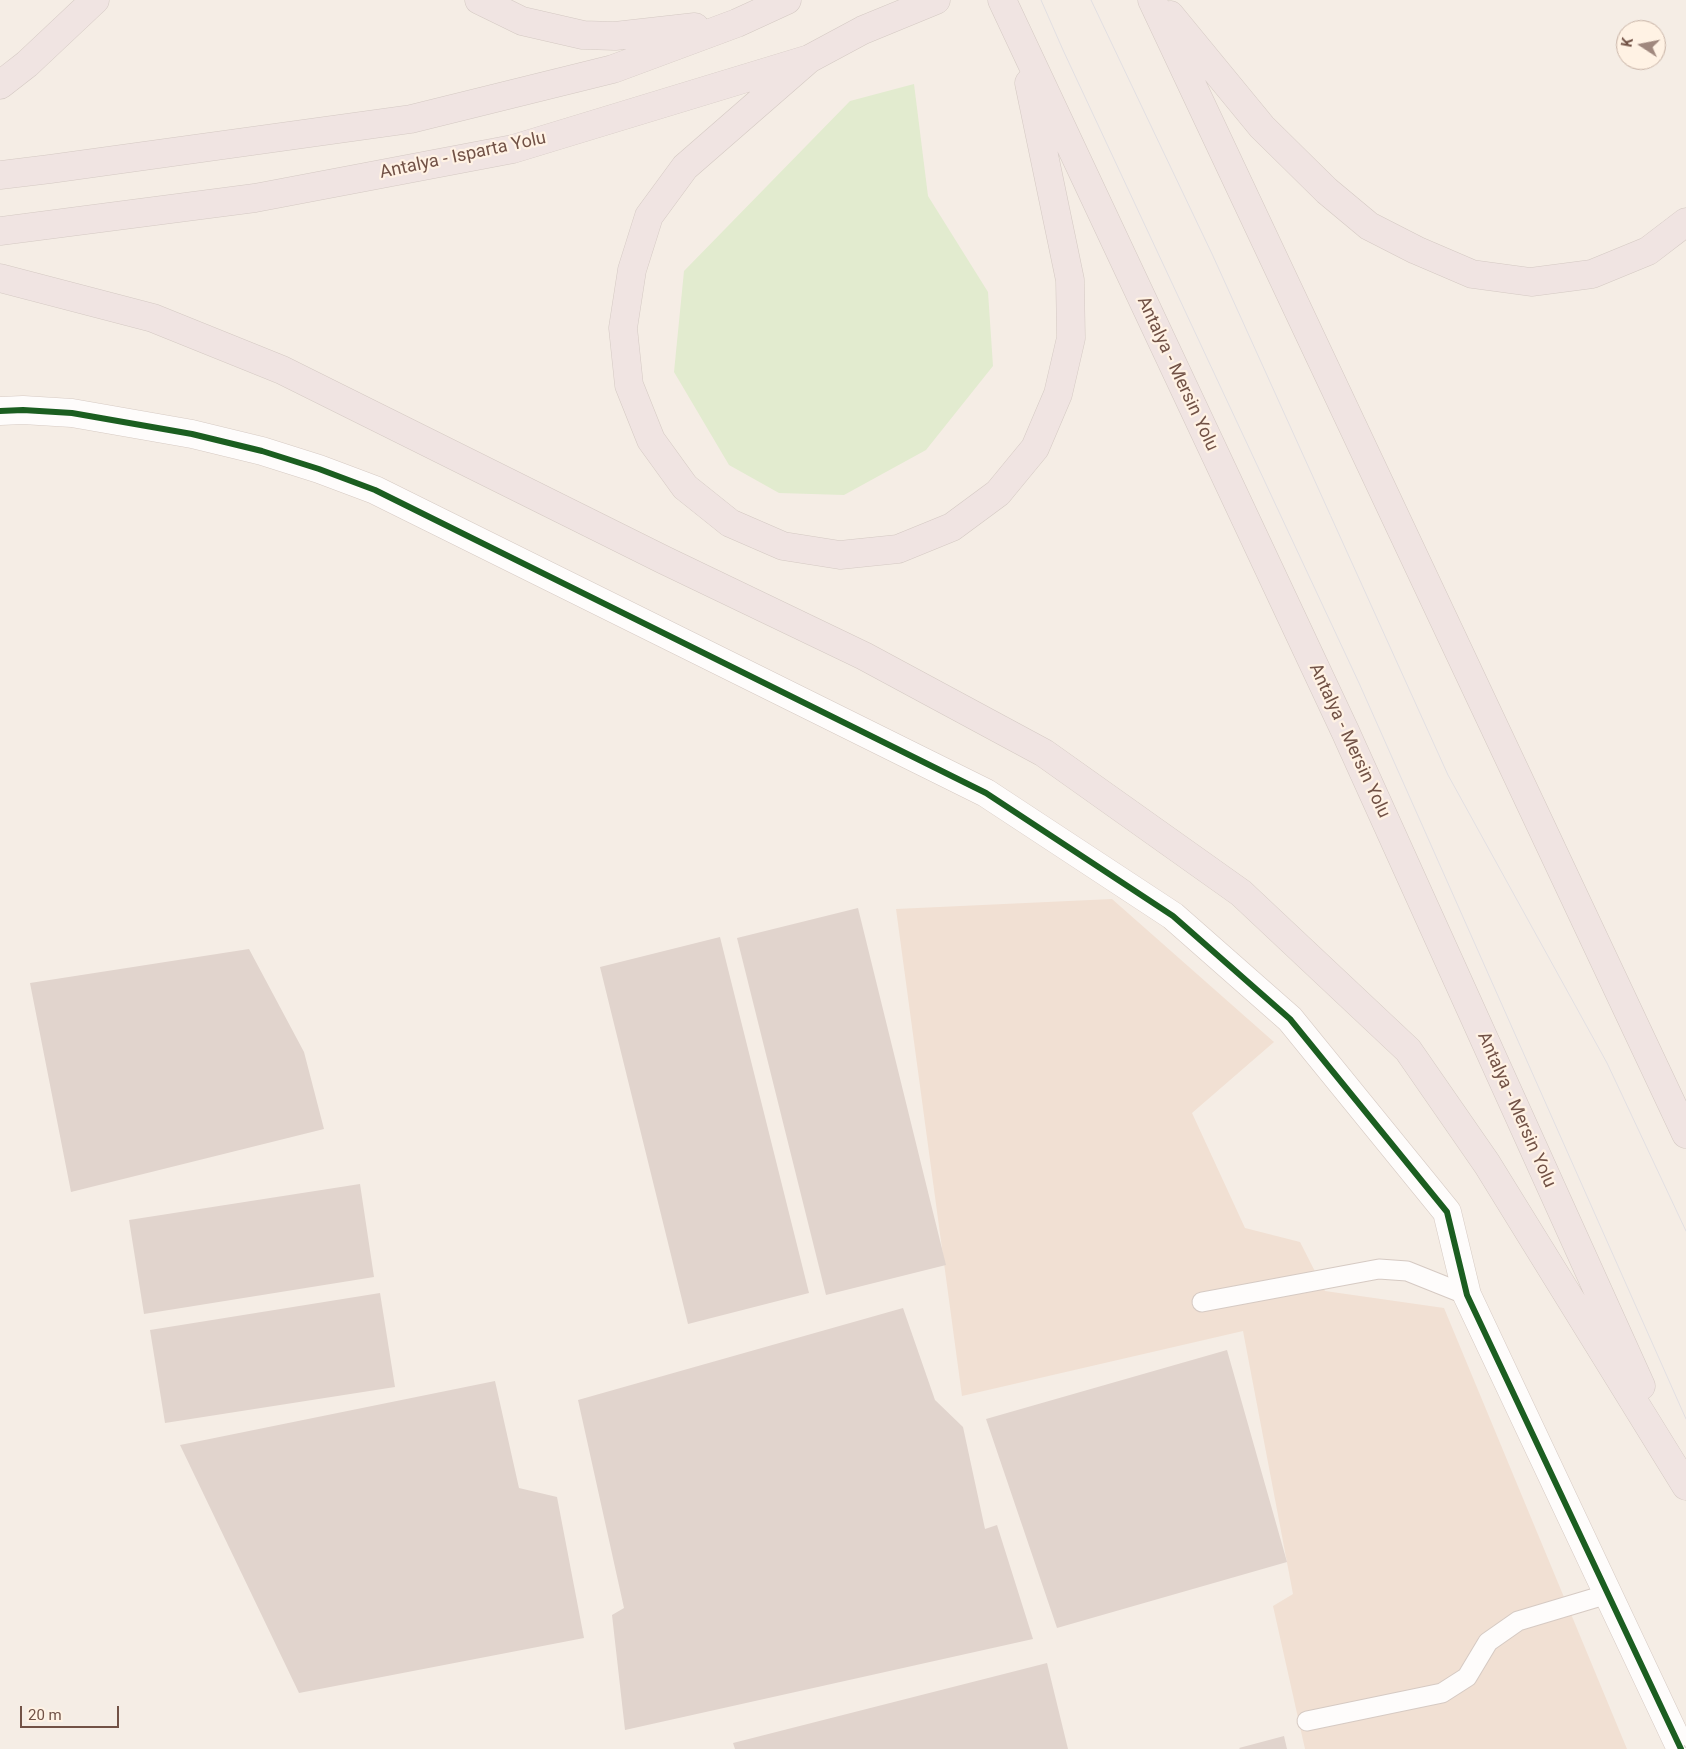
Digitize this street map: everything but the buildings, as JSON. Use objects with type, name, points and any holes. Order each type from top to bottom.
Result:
[{"type":"highway","points":[[0,85],[28,64],[95,0]]},
{"type":"highway","points":[[479,0],[522,21],[584,35],[615,36],[737,22]]},
{"type":"highway","points":[[0,175],[411,119],[613,69],[737,22],[787,0]]},
{"type":"highway","name":"Antalya - Isparta Yolu","points":[[0,231],[255,198],[513,149],[809,59],[863,30],[936,0]]},
{"type":"highway","name":"Antalya - Mersin Yolu","points":[[1002,0],[1345,731],[1686,1486]]},
{"type":"highway","points":[[1152,0],[1686,1134]]},
{"type":"highway","points":[[1158,0],[1262,127],[1327,191],[1369,226],[1416,250],[1472,274],[1532,282],[1592,274],[1648,251],[1686,222]]},
{"type":"highway","points":[[809,59],[685,167],[649,216],[632,270],[623,328],[629,385],[650,440],[685,487],[730,523],[738,527],[783,546],[840,555],[898,549],[952,527],[998,493],[1035,448],[1058,394],[1071,338],[1070,280],[1019,38]]},
{"type":"highway","points":[[0,278],[153,318],[282,370],[664,560],[864,656],[1044,753],[1241,893],[1408,1050],[1487,1164],[1686,1486]]},
{"type":"street","points":[[0,411],[24,410],[72,414],[192,434],[270,453],[375,490],[986,793],[1173,916],[1290,1019],[1447,1212],[1467,1295],[1681,1749]]},
{"type":"lane","points":[[1202,1302],[1379,1268],[1407,1271],[1467,1295]]},
{"type":"lane","points":[[1307,1720],[1442,1693],[1467,1676],[1488,1642],[1518,1621],[1608,1594]]},
{"type":"path","points":[[1681,1749],[1686,1746]]},
{"type":"shaded area","points":[[1112,899],[1274,1042],[1192,1113],[1245,1228],[1300,1242],[1325,1291],[1444,1308],[1627,1749],[1305,1749],[1273,1606],[1293,1594],[1243,1331],[962,1396],[896,909]]},
{"type":"green space","points":[[914,84],[928,196],[988,292],[993,366],[926,450],[844,495],[779,493],[729,465],[674,372],[684,271],[850,101]]},
{"type":"tram line","points":[[1041,0],[1359,683],[1686,1419]]},
{"type":"tram line","points":[[1091,0],[1213,256],[1448,775],[1607,1063],[1686,1231]]},
{"type":"cycle path","points":[[0,411],[23,410],[72,413],[192,434],[262,451],[319,469],[375,490],[986,793],[1173,916],[1290,1019],[1447,1212],[1467,1295],[1681,1749]]}]
